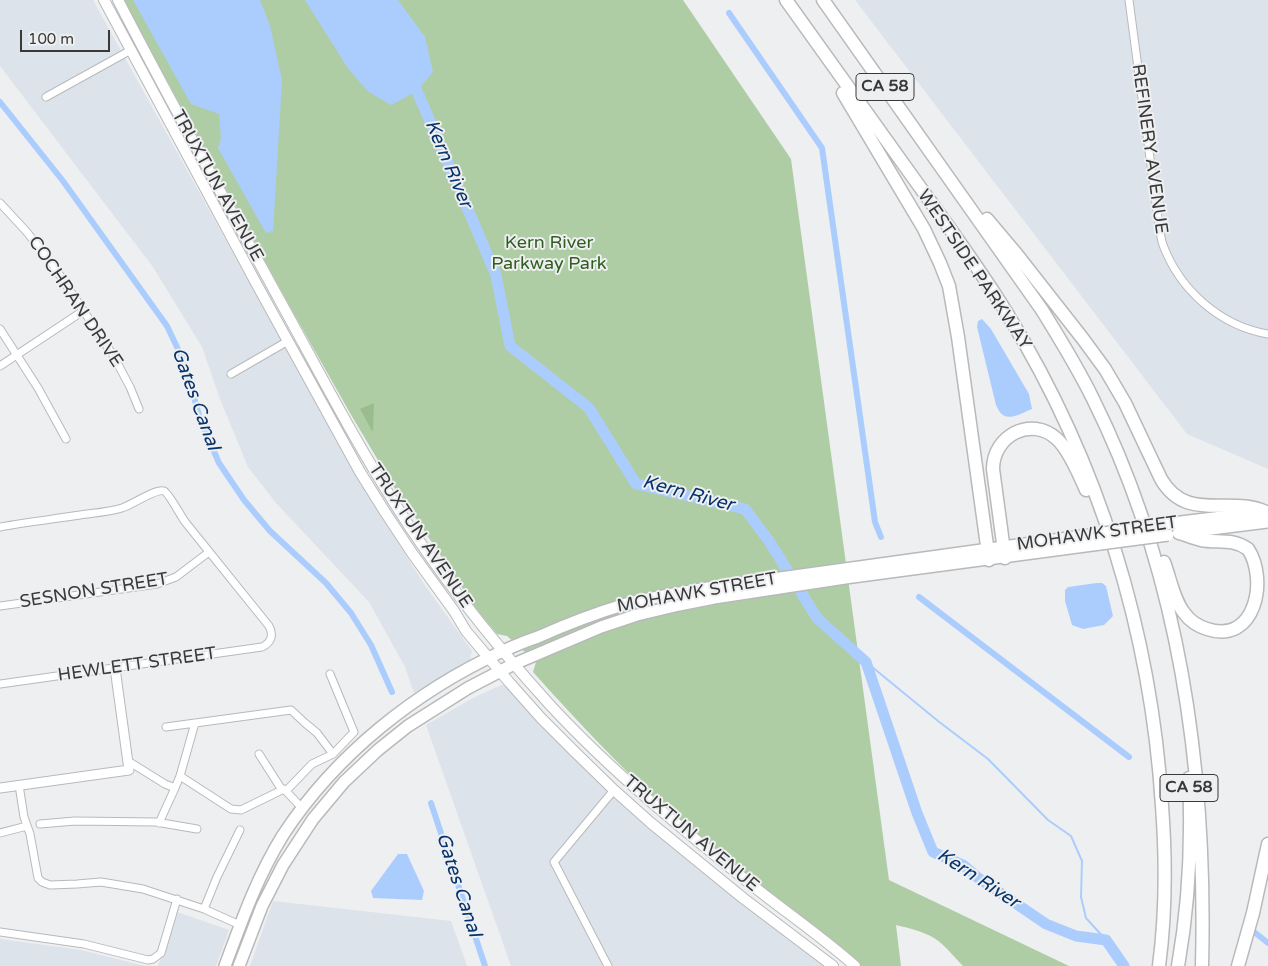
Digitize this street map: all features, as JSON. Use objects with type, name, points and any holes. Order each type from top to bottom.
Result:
[{"type":"highway","name":"WESTSIDE PARKWAY","points":[[786,0],[972,260],[1008,315],[1036,364],[1071,435],[1100,505],[1134,617],[1156,740],[1164,859],[1162,914]]},
{"type":"highway","name":"WESTSIDE PARKWAY","points":[[823,0],[1042,310],[1073,361],[1093,399],[1122,463],[1160,577],[1175,642]]},
{"type":"highway","points":[[797,16],[919,219],[945,274],[952,299],[958,336],[988,555]]},
{"type":"highway","points":[[947,174],[1009,245],[1095,353],[1119,391],[1161,479],[1168,489],[1181,500],[1196,505],[1247,507],[1267,515]]},
{"type":"highway","points":[[1093,399],[1111,430],[1133,477],[1178,603],[1184,613],[1195,623],[1214,631],[1229,631],[1249,622],[1260,611],[1266,596],[1266,579],[1258,559],[1249,550],[1233,542],[1201,540],[1170,531]]},
{"type":"highway","points":[[1004,552],[993,469],[994,456],[1003,441],[1015,433],[1030,430],[1045,432],[1061,444],[1081,480],[1112,555],[1134,617]]},
{"type":"highway","points":[[1175,642],[1190,720],[1197,788],[1201,846],[1202,960]]},
{"type":"highway","name":"CA 58","points":[[1175,642],[1184,708],[1189,788],[1189,868],[1183,935],[1178,966]]},
{"type":"highway","points":[[1238,966],[1253,913],[1268,844]]},
{"type":"highway","points":[[1153,966],[1162,914]]},
{"type":"highway","points":[[1159,966],[1162,914]]},
{"type":"main road","name":"TRUXTUN AVENUE","points":[[104,0],[356,464],[385,512],[466,631],[541,718],[614,790],[819,962],[833,966]]},
{"type":"main road","name":"TRUXTUN AVENUE","points":[[118,0],[166,92],[363,451],[396,506],[450,584],[502,651],[585,741],[654,805],[855,966]]},
{"type":"main road","points":[[124,14],[132,39],[131,50],[140,55],[166,92]]},
{"type":"main road","points":[[288,341],[296,343],[314,362]]},
{"type":"main road","name":"MOHAWK STREET","points":[[225,966],[260,875],[283,835],[317,789],[380,728],[413,703],[438,686],[502,651],[591,615],[628,604],[708,588],[842,574],[988,555],[1170,531],[1267,515]]},
{"type":"main road","name":"MOHAWK STREET","points":[[1170,531],[1267,515]]},
{"type":"main road","name":"MOHAWK STREET","points":[[239,966],[262,906],[276,878],[313,819],[344,782],[366,760],[425,714],[468,688],[514,664],[637,615],[714,598],[842,574]]},
{"type":"main road","points":[[397,734],[395,728],[413,703]]},
{"type":"main road","points":[[295,845],[303,815],[302,808]]},
{"type":"main road","points":[[797,920],[822,951],[819,962],[837,959],[848,966]]},
{"type":"main road","points":[[233,944],[233,966]]},
{"type":"street","name":"REFINERY AVENUE","points":[[1129,0],[1159,226],[1169,258],[1193,293],[1207,306],[1223,318],[1242,327],[1268,334]]},
{"type":"street","points":[[46,97],[131,50]]},
{"type":"street","name":"COCHRAN DRIVE","points":[[0,203],[40,247],[83,310],[122,371],[139,409]]},
{"type":"street","points":[[0,366],[83,310]]},
{"type":"street","points":[[0,330],[38,388],[66,439]]},
{"type":"street","points":[[231,374],[288,341]]},
{"type":"street","points":[[0,526],[112,511],[132,504],[159,490],[170,496],[186,523],[209,552]]},
{"type":"street","name":"SESNON STREET","points":[[0,606],[157,584],[186,571],[209,552]]},
{"type":"street","name":"HEWLETT STREET","points":[[0,684],[266,646],[272,635],[269,626],[209,552]]},
{"type":"street","points":[[0,788],[129,770],[115,668]]},
{"type":"street","points":[[180,776],[231,810],[241,810],[284,791],[312,764],[333,754],[354,732],[330,674]]},
{"type":"street","points":[[166,727],[291,710],[317,733],[333,754]]},
{"type":"street","points":[[159,823],[180,776],[195,723]]},
{"type":"street","points":[[259,754],[284,791],[302,808]]},
{"type":"street","points":[[128,761],[165,784],[175,788]]},
{"type":"street","points":[[19,785],[24,817],[38,878],[42,882],[46,884],[101,882],[143,889],[204,909],[240,925]]},
{"type":"street","points":[[608,966],[554,862],[614,790]]},
{"type":"street","points":[[40,824],[75,821],[159,823],[197,829]]},
{"type":"street","points":[[0,833],[27,826]]},
{"type":"street","points":[[204,909],[240,830]]},
{"type":"street","points":[[0,932],[84,944],[148,960],[161,953],[177,899]]},
{"type":"shaded area","points":[[0,0],[93,0],[356,476],[424,584],[472,651],[470,660],[414,693],[405,667],[369,602],[276,503],[248,467],[220,399],[202,347],[153,267],[0,66]]},
{"type":"shaded area","points":[[855,0],[1268,0],[1268,469],[1187,434]]},
{"type":"shaded area","points":[[501,685],[507,686],[623,806],[641,822],[823,966],[511,966],[426,725],[471,699]]},
{"type":"shaded area","points":[[273,901],[451,921],[467,966],[250,966]]},
{"type":"shaded area","points":[[177,912],[229,930],[216,966],[158,966]]},
{"type":"shaded area","points":[[0,939],[81,950],[145,966],[0,966]]},
{"type":"green space","name":"Kern River Parkway Park","points":[[123,0],[683,0],[791,159],[889,880],[1069,966],[963,966],[934,938],[896,925],[901,966],[861,966],[662,806],[612,757],[533,672],[536,662],[507,636],[497,634],[477,610],[398,494],[290,307]]},
{"type":"green space","points":[[374,403],[373,431],[372,431],[360,409]]},
{"type":"water","points":[[133,0],[260,0],[270,26],[282,80],[273,231],[266,233],[218,148],[221,138],[219,114],[191,104]]},
{"type":"water","points":[[305,0],[398,0],[425,37],[433,72],[417,91],[391,105],[369,92],[349,70]]},
{"type":"water","points":[[982,319],[991,329],[1029,394],[1032,409],[1011,417],[1003,415],[999,411],[977,327],[978,321]]},
{"type":"water","points":[[1102,583],[1106,586],[1113,616],[1104,625],[1083,629],[1072,625],[1065,601],[1065,590],[1068,587]]},
{"type":"water","points":[[398,854],[407,854],[424,891],[422,900],[373,898],[371,891]]},
{"type":"waterway","points":[[729,13],[822,148],[875,522],[881,537]]},
{"type":"waterway","name":"Kern River","points":[[409,79],[417,91],[496,275],[510,346],[589,408],[636,484],[745,509],[769,541],[817,618],[866,662],[917,813],[933,852],[963,865],[977,877],[1046,924],[1076,936],[1106,940],[1124,966]]},
{"type":"waterway","name":"Gates Canal","points":[[0,102],[63,181],[167,326],[185,364],[200,419],[219,463],[244,500],[270,531],[326,583],[351,613],[371,645],[392,692]]},
{"type":"waterway","points":[[919,597],[1129,757]]},
{"type":"waterway","points":[[866,662],[988,759],[1048,820],[1071,836],[1082,861],[1081,897],[1086,918],[1106,940]]},
{"type":"waterway","name":"Gates Canal","points":[[431,803],[485,966]]},
{"type":"waterway","points":[[1253,931],[1268,943]]}]
